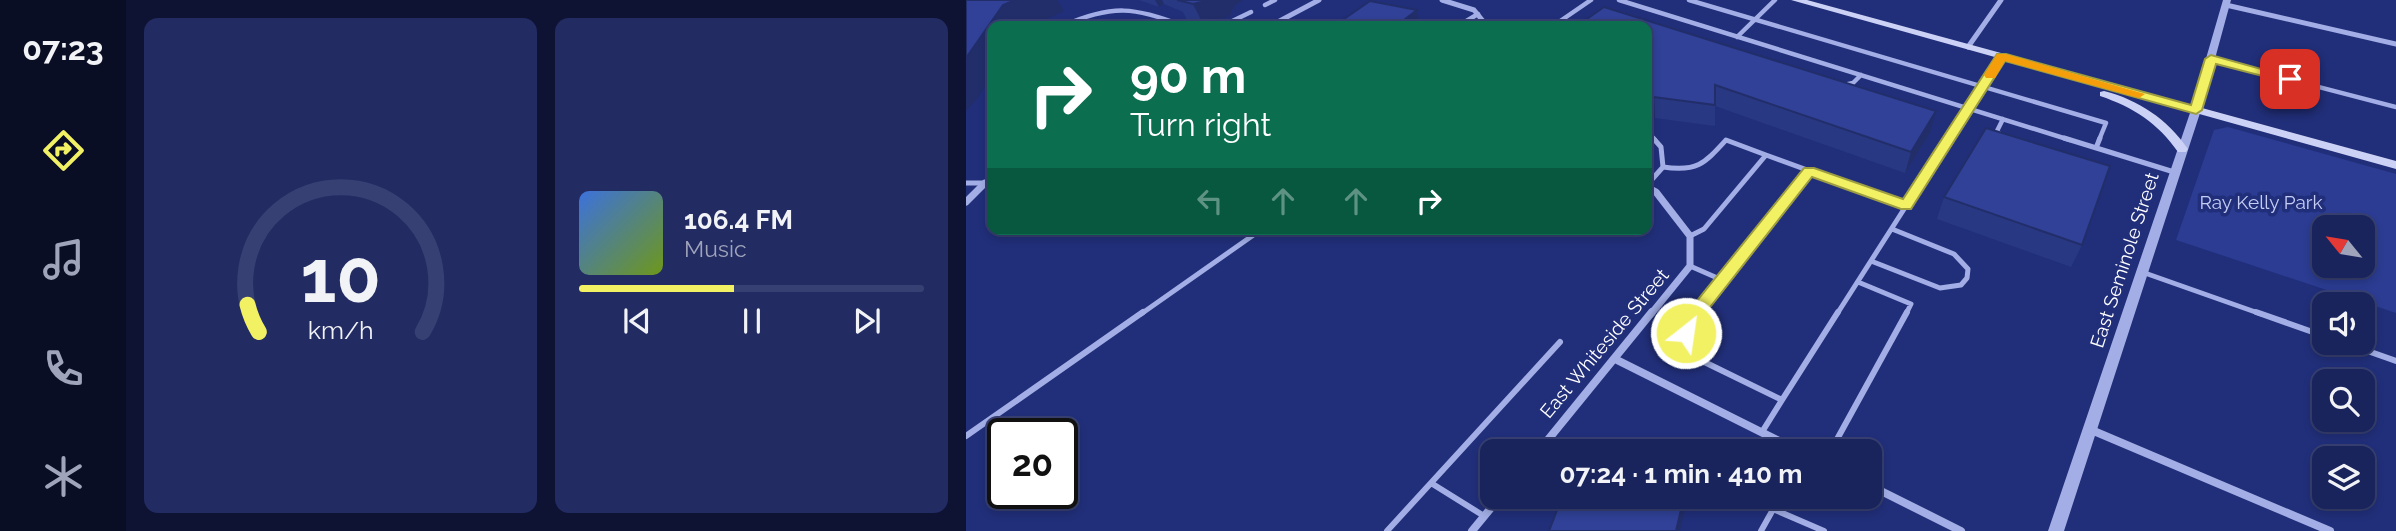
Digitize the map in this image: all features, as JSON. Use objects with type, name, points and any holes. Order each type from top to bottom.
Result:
[{"type":"main road","points":[[1796,0],[2396,165]]},
{"type":"main road","points":[[2001,57],[2023,68],[2138,107],[2167,128],[2182,149]]},
{"type":"street","points":[[1279,21],[1319,0]]},
{"type":"street","points":[[1442,0],[1478,14],[1485,21]]},
{"type":"street","points":[[1968,47],[2001,0]]},
{"type":"street","points":[[2227,2],[2396,44]]},
{"type":"street","name":"East Seminole Street","points":[[2056,531],[2088,428],[2196,110],[2227,2]]},
{"type":"street","points":[[966,202],[987,183]]},
{"type":"street","points":[[1652,189],[1690,236]]},
{"type":"street","name":"East Whiteside Street","points":[[1549,439],[1690,266],[1690,236]]},
{"type":"street","points":[[1615,359],[1776,439]]},
{"type":"street","points":[[2088,428],[2330,531]]},
{"type":"street","points":[[1882,492],[1961,531]]},
{"type":"street","points":[[1472,531],[1490,509]]},
{"type":"lane","points":[[1265,5],[1275,0]]},
{"type":"lane","points":[[1560,21],[1591,0]]},
{"type":"lane","points":[[1619,0],[2174,172]]},
{"type":"lane","points":[[1689,0],[2106,123],[2096,148]]},
{"type":"lane","points":[[1737,37],[1775,0]]},
{"type":"lane","points":[[1073,21],[1092,12],[1123,5],[1134,6],[1172,21]]},
{"type":"lane","points":[[1643,15],[1650,10]]},
{"type":"lane","points":[[1232,21],[1251,12]]},
{"type":"lane","points":[[1466,21],[1478,14]]},
{"type":"lane","points":[[1685,29],[1692,23]]},
{"type":"lane","points":[[1762,432],[2001,57]]},
{"type":"lane","points":[[1801,67],[1809,58]]},
{"type":"lane","points":[[2211,59],[2396,107]]},
{"type":"lane","points":[[1840,85],[1853,83],[1861,75]]},
{"type":"lane","points":[[2003,119],[1997,131],[2008,142]]},
{"type":"lane","points":[[1652,138],[1658,141],[1662,149],[1663,167],[1652,180]]},
{"type":"lane","points":[[1663,167],[1688,172],[1703,163],[1726,140],[1906,206]]},
{"type":"lane","points":[[2068,153],[2074,141]]},
{"type":"lane","points":[[1690,236],[1704,229],[1766,155]]},
{"type":"lane","points":[[1782,400],[1690,355],[1686,333],[1689,322],[1809,171]]},
{"type":"lane","points":[[966,184],[987,182]]},
{"type":"lane","points":[[1871,261],[1940,288],[1961,285],[1966,278],[1968,270],[1954,254],[1892,229]]},
{"type":"lane","points":[[966,436],[1253,235]]},
{"type":"lane","points":[[1690,266],[1722,280]]},
{"type":"lane","points":[[2142,272],[2312,332]]},
{"type":"lane","points":[[1837,439],[1911,304],[1858,282]]},
{"type":"lane","points":[[1387,531],[1560,342]]},
{"type":"lane","points":[[2375,354],[2396,361]]},
{"type":"lane","points":[[1431,483],[1484,516]]},
{"type":"lane","points":[[1761,531],[1773,509],[1824,531]]},
{"type":"green space","name":"Ray Kelly Park","points":[[2228,127],[2396,174],[2396,313],[2375,306],[2375,292],[2333,292],[2176,240],[2214,130]]},
{"type":"building","points":[[966,0],[1015,0],[1003,5],[992,21],[987,21],[987,28],[966,58]]},
{"type":"building","points":[[1177,0],[1210,0],[1193,4]]},
{"type":"building","points":[[1370,1],[1417,10],[1403,21],[1341,21]]},
{"type":"building","points":[[1604,7],[1649,21],[1584,21]]},
{"type":"building","points":[[1652,22],[1936,111],[1911,152],[1715,85],[1715,105],[1654,97],[1652,100]]},
{"type":"building","points":[[1986,128],[2110,166],[2082,245],[1944,197]]},
{"type":"building","points":[[1557,509],[1681,509],[1676,531],[1549,531]]},
{"type":"slow traffic","points":[[1990,75],[2001,57],[2139,94]]},
{"type":"route","points":[[1686,333],[1689,322],[1809,171],[1906,206],[2001,57],[2196,110],[2211,59],[2290,79]]}]
